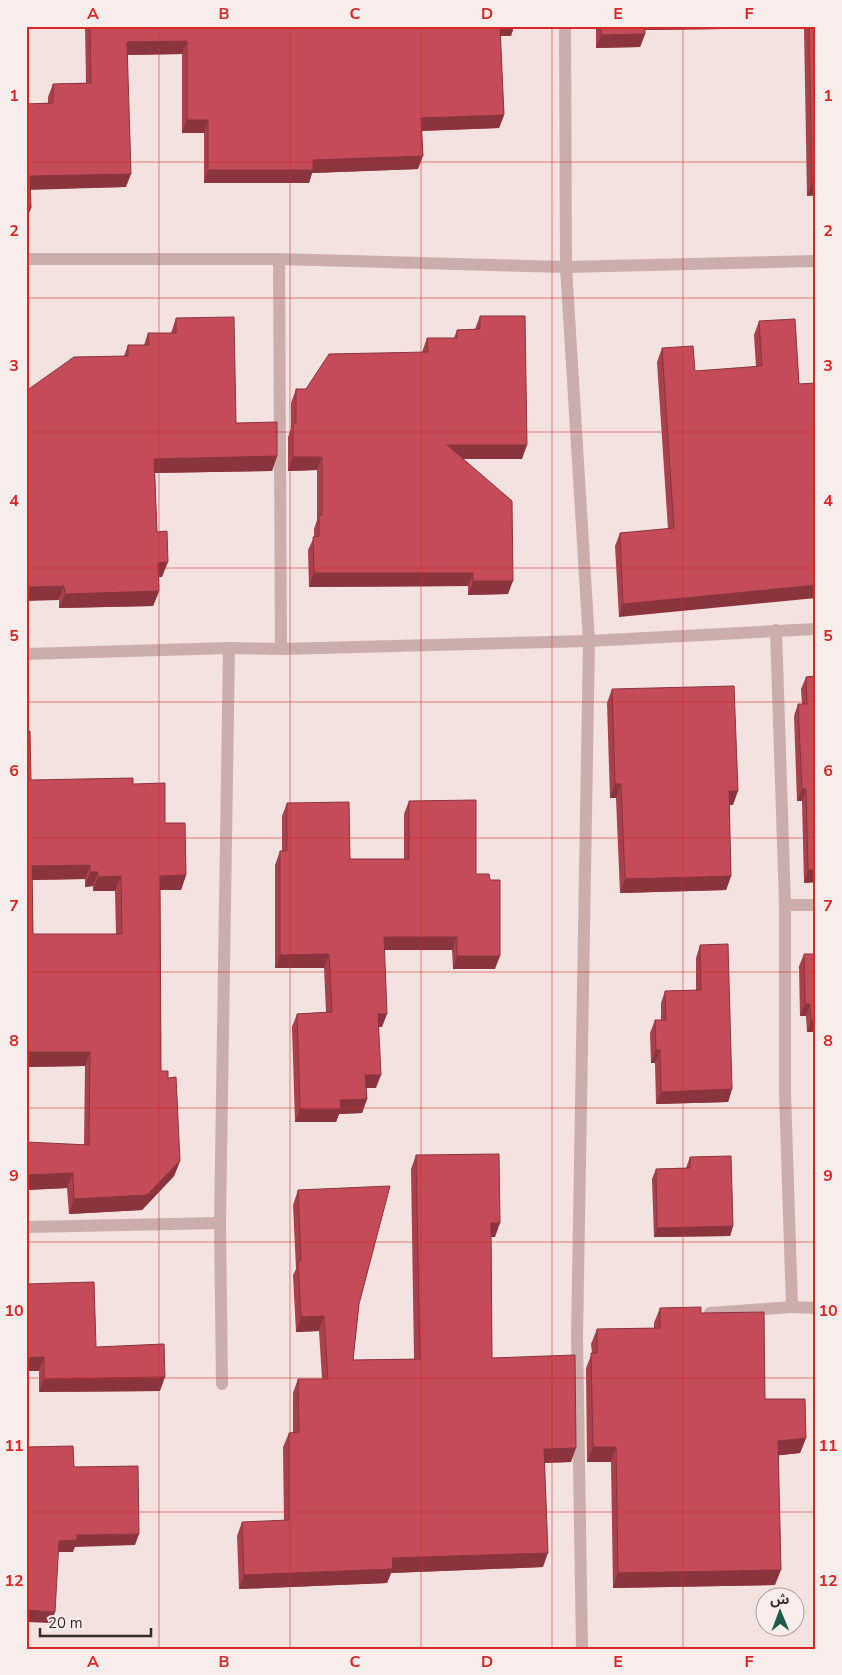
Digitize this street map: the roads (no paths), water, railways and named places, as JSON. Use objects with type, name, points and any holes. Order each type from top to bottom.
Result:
[{"type":"street","points":[[565,26],[566,267],[589,641],[577,1337],[582,1649]]},
{"type":"street","points":[[26,258],[279,259],[566,267],[816,261]]},
{"type":"street","points":[[279,259],[281,649]]},
{"type":"street","points":[[26,654],[589,641],[816,629]]},
{"type":"street","points":[[776,630],[785,905],[785,1092],[792,1308]]},
{"type":"street","points":[[222,1384],[220,1223],[229,648]]},
{"type":"street","points":[[785,905],[816,905]]},
{"type":"street","points":[[26,1227],[220,1223]]},
{"type":"street","points":[[700,1314],[816,1308]]}]
